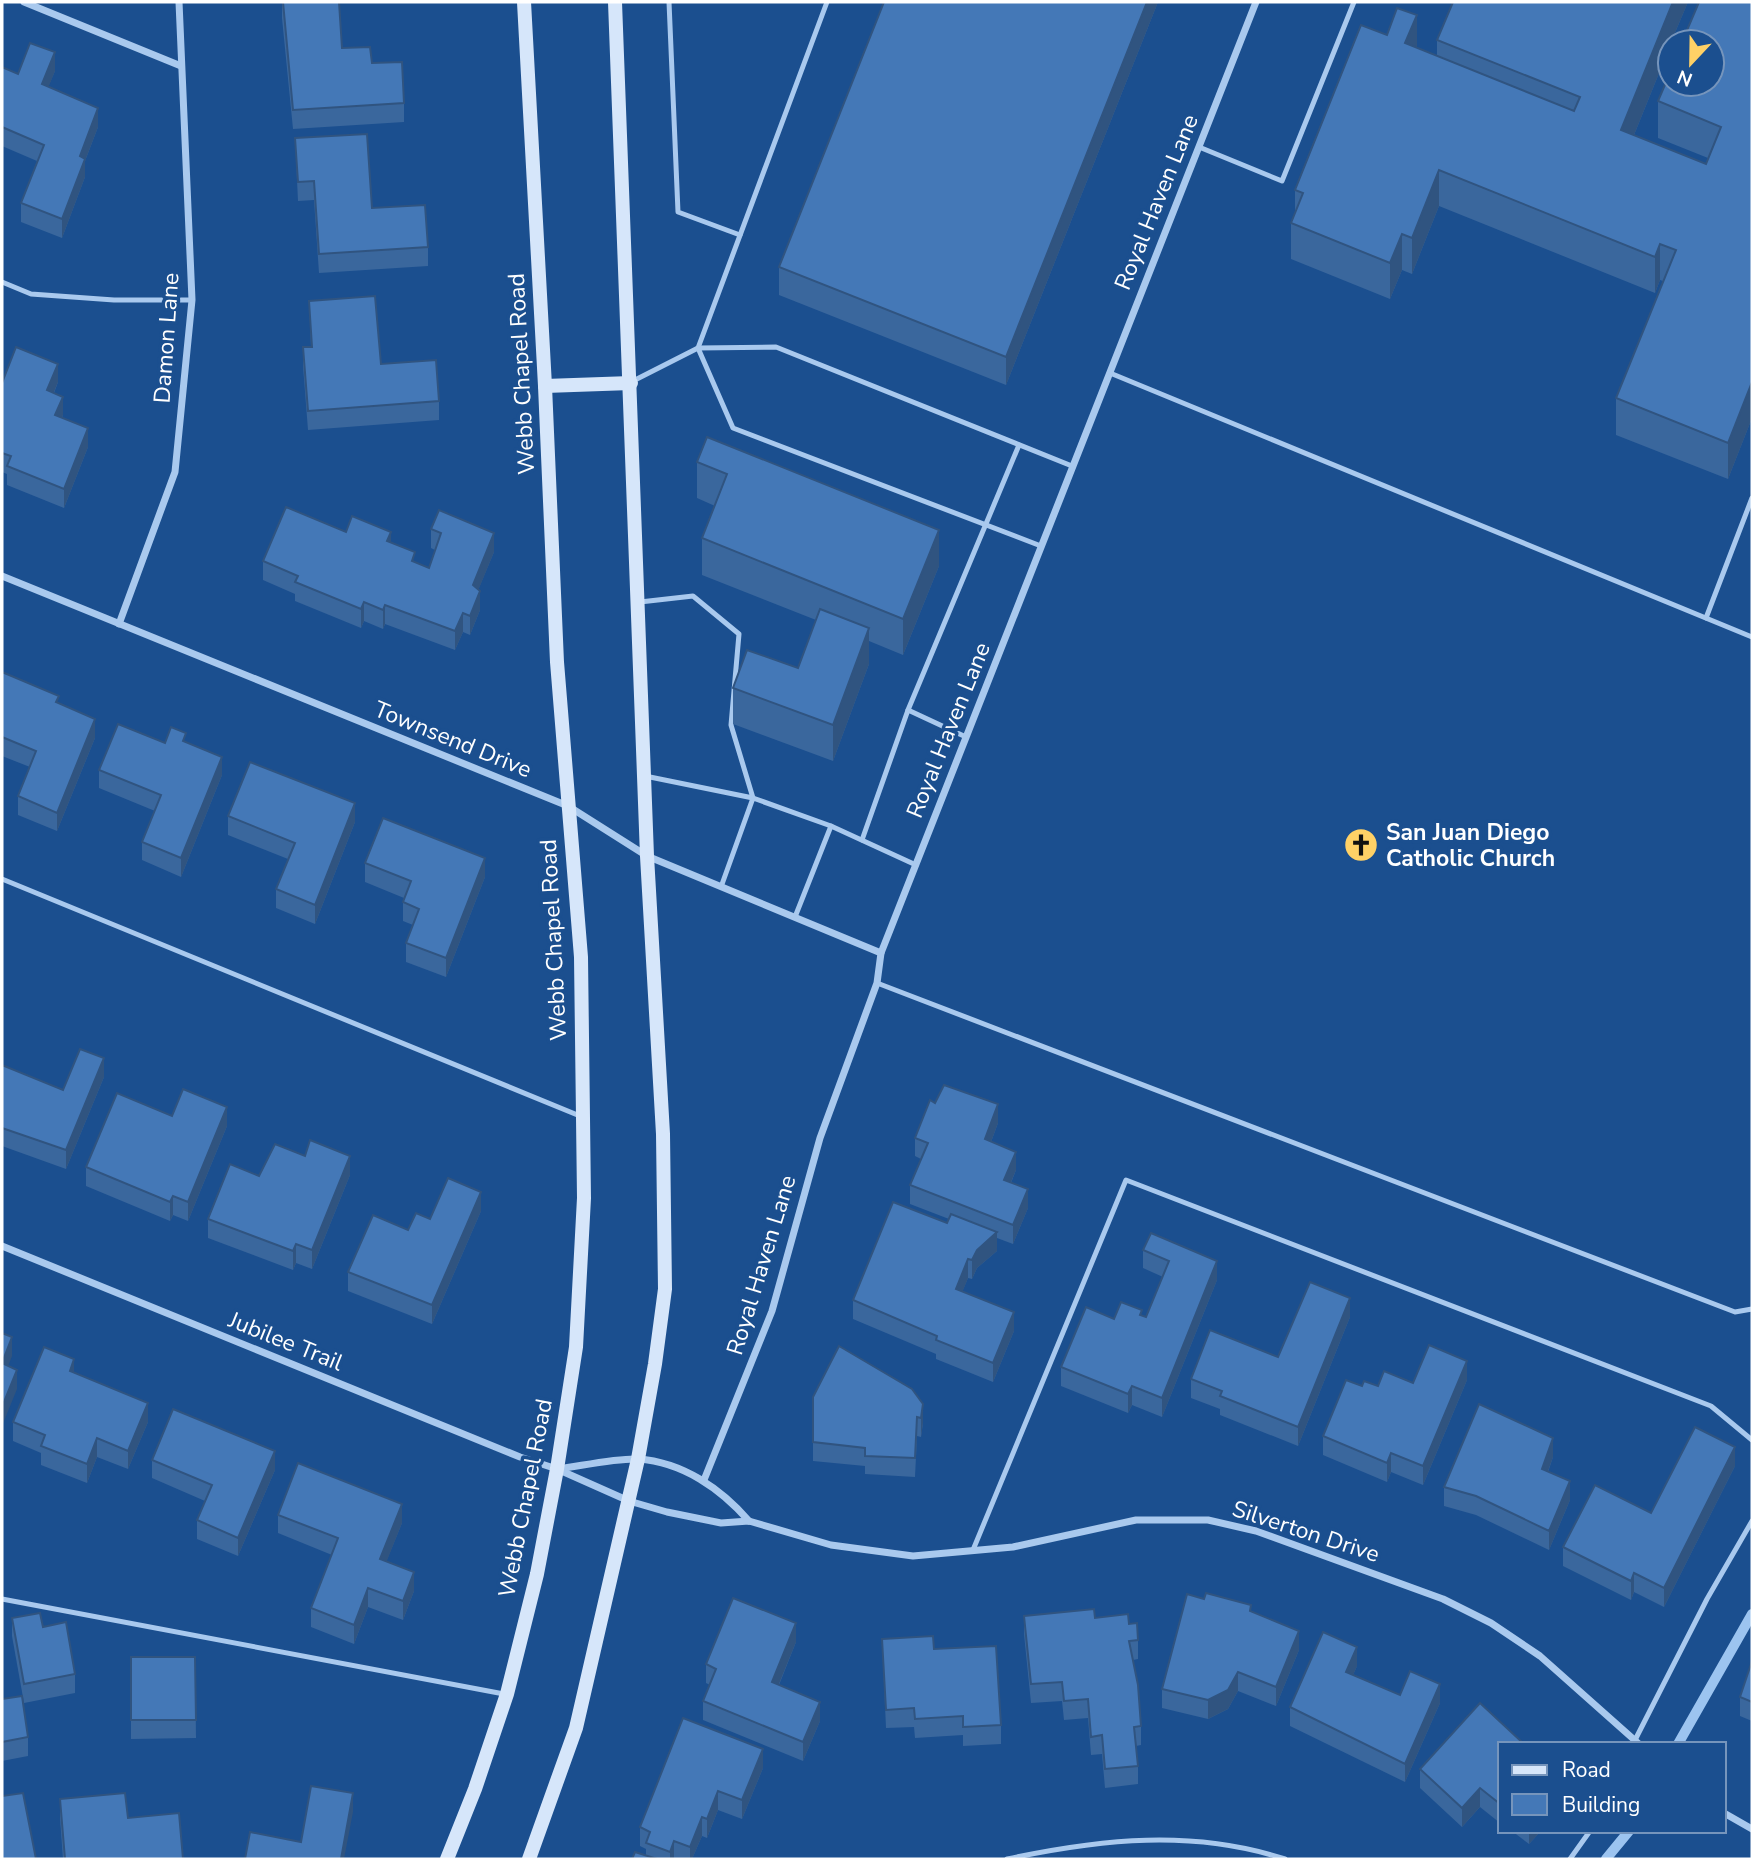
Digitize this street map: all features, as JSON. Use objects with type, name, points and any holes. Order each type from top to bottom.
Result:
[{"type":"main road","name":"Webb Chapel Road","points":[[447,1859],[475,1788],[506,1694],[537,1574],[576,1347],[584,1198],[581,957],[557,662],[524,2]]},
{"type":"main road","points":[[529,1859],[576,1728],[638,1459],[665,1289],[663,1134],[648,856],[615,2]]},
{"type":"main road","points":[[545,386],[631,383]]},
{"type":"street","points":[[24,2],[181,66]]},
{"type":"street","name":"Damon Lane","points":[[119,624],[176,472],[192,300],[179,2]]},
{"type":"street","name":"Royal Haven Lane","points":[[704,1480],[772,1311],[820,1138],[877,983],[881,953],[1256,2]]},
{"type":"street","name":"Townsend Drive","points":[[2,576],[568,806],[648,856],[881,953]]},
{"type":"street","name":"Jubilee Trail","points":[[2,1246],[520,1457],[557,1469]]},
{"type":"street","name":"Silverton Drive","points":[[557,1469],[638,1459],[672,1466],[704,1480],[729,1499],[749,1521]]},
{"type":"street","name":"Silverton Drive","points":[[557,1469],[629,1501],[667,1512],[721,1523],[749,1521],[831,1545],[914,1556],[1013,1547],[1136,1520],[1208,1520],[1256,1531],[1443,1600],[1491,1623],[1540,1656],[1635,1742]]},
{"type":"street","points":[[1726,1814],[1752,1829]]},
{"type":"lane","points":[[668,2],[678,212],[740,235]]},
{"type":"lane","points":[[827,2],[698,348],[733,428],[1041,546]]},
{"type":"lane","points":[[1199,147],[1282,181],[1354,2]]},
{"type":"lane","points":[[2,282],[30,294],[114,300],[192,300]]},
{"type":"lane","points":[[631,383],[698,348],[776,347],[1072,466]]},
{"type":"lane","points":[[1110,373],[1752,637]]},
{"type":"lane","points":[[862,840],[908,710],[1019,445]]},
{"type":"lane","points":[[1706,618],[1752,498]]},
{"type":"lane","points":[[639,602],[693,596],[739,634],[731,725],[753,798],[721,887]]},
{"type":"lane","points":[[908,710],[966,737]]},
{"type":"lane","points":[[645,776],[753,798],[831,826],[916,865]]},
{"type":"lane","points":[[795,917],[831,826]]},
{"type":"lane","points":[[2,879],[583,1118]]},
{"type":"lane","points":[[877,983],[1735,1312],[1752,1309]]},
{"type":"lane","points":[[973,1550],[1126,1180],[1711,1406],[1752,1440]]},
{"type":"lane","points":[[1635,1742],[1707,1599],[1752,1521]]},
{"type":"lane","points":[[2,1598],[506,1694]]},
{"type":"lane","points":[[1570,1859],[1589,1833]]},
{"type":"lane","points":[[1007,1859],[1078,1844],[1148,1838],[1222,1845],[1285,1859]]},
{"type":"building","points":[[283,2],[339,2],[342,48],[370,47],[372,63],[402,62],[404,103],[293,110]]},
{"type":"building","points":[[884,2],[1147,2],[1006,357],[779,267]]},
{"type":"building","points":[[1453,2],[1673,2],[1662,28],[1656,28],[1656,44],[1621,130],[1706,164],[1721,127],[1658,101],[1659,98],[1726,98],[1726,28],[1688,28],[1699,2],[1752,2],[1752,382],[1728,443],[1616,398],[1676,250],[1660,244],[1655,257],[1439,170],[1412,238],[1402,234],[1390,263],[1291,223],[1303,193],[1295,190],[1361,25],[1387,35],[1397,8],[1417,15],[1405,43],[1574,111],[1580,97],[1437,40]]},
{"type":"building","points":[[30,43],[55,52],[42,84],[98,108],[80,156],[85,159],[62,219],[21,203],[44,145],[2,127],[2,67],[18,74]]},
{"type":"building","points":[[367,134],[372,208],[425,205],[428,247],[319,254],[314,181],[298,182],[295,138]]},
{"type":"building","points":[[375,296],[381,364],[436,360],[439,401],[308,411],[303,347],[312,347],[309,301]]},
{"type":"building","points":[[16,347],[58,364],[47,390],[63,397],[55,415],[88,428],[64,489],[7,466],[11,456],[2,453],[2,383]]},
{"type":"building","points":[[707,437],[939,530],[903,619],[702,538],[727,474],[697,462]]},
{"type":"building","points":[[286,507],[346,532],[352,516],[391,532],[387,541],[415,552],[412,561],[429,568],[441,533],[431,529],[439,510],[494,533],[473,585],[480,591],[470,616],[463,613],[455,631],[385,605],[383,610],[364,602],[361,609],[295,582],[298,576],[263,561]]},
{"type":"building","points":[[820,609],[869,628],[833,725],[733,688],[747,650],[798,668]]},
{"type":"building","points":[[2,672],[59,696],[56,702],[95,719],[57,813],[18,796],[36,751],[2,737]]},
{"type":"building","points":[[118,724],[165,743],[171,727],[186,733],[183,741],[222,757],[181,858],[142,842],[161,795],[99,770]]},
{"type":"building","points":[[250,762],[355,803],[315,905],[276,889],[295,843],[228,816]]},
{"type":"building","points":[[383,818],[485,858],[446,958],[406,943],[419,909],[403,902],[411,881],[365,863]]},
{"type":"building","points":[[80,1049],[104,1058],[66,1150],[2,1128],[2,1065],[63,1090]]},
{"type":"building","points":[[944,1085],[998,1104],[985,1139],[1016,1152],[1004,1180],[1028,1189],[1013,1225],[910,1185],[928,1143],[915,1138],[930,1100],[935,1103]]},
{"type":"building","points":[[183,1089],[227,1107],[188,1202],[173,1196],[170,1202],[86,1167],[117,1093],[172,1116]]},
{"type":"building","points":[[310,1140],[350,1156],[312,1250],[296,1244],[293,1251],[208,1219],[230,1164],[259,1176],[275,1144],[305,1156]]},
{"type":"building","points":[[448,1178],[481,1192],[432,1305],[348,1272],[373,1215],[408,1230],[416,1213],[430,1219]]},
{"type":"building","points":[[893,1202],[947,1223],[951,1214],[997,1232],[977,1250],[972,1260],[968,1259],[956,1289],[1014,1312],[993,1363],[936,1340],[937,1336],[853,1300]]},
{"type":"building","points":[[1151,1233],[1217,1261],[1162,1398],[1132,1386],[1128,1394],[1061,1367],[1086,1307],[1114,1319],[1121,1302],[1142,1310],[1140,1315],[1146,1317],[1169,1261],[1143,1250]]},
{"type":"building","points":[[1310,1282],[1350,1298],[1298,1427],[1220,1396],[1222,1391],[1191,1379],[1210,1330],[1278,1357]]},
{"type":"building","points":[[2,1333],[12,1337],[2,1363]]},
{"type":"building","points":[[1429,1345],[1467,1361],[1423,1466],[1391,1453],[1387,1463],[1323,1436],[1346,1380],[1362,1386],[1364,1381],[1378,1386],[1384,1371],[1413,1383]]},
{"type":"building","points":[[839,1346],[912,1389],[923,1404],[921,1418],[917,1417],[915,1458],[865,1456],[865,1448],[813,1442],[813,1397]]},
{"type":"building","points":[[44,1347],[74,1359],[70,1371],[148,1403],[128,1451],[97,1438],[87,1464],[41,1446],[45,1435],[13,1422]]},
{"type":"building","points":[[2,1363],[17,1370],[2,1407]]},
{"type":"building","points":[[1479,1404],[1553,1438],[1542,1469],[1570,1481],[1549,1531],[1476,1496],[1444,1487]]},
{"type":"building","points":[[173,1409],[275,1451],[238,1538],[197,1520],[212,1485],[152,1460]]},
{"type":"building","points":[[1695,1427],[1735,1447],[1664,1588],[1634,1573],[1631,1581],[1563,1547],[1595,1485],[1651,1513]]},
{"type":"building","points":[[298,1463],[402,1504],[380,1559],[414,1572],[403,1601],[368,1588],[354,1625],[311,1608],[338,1538],[278,1515]]},
{"type":"building","points":[[1206,1593],[1251,1605],[1250,1611],[1299,1631],[1276,1687],[1238,1672],[1228,1690],[1208,1700],[1162,1689],[1187,1594],[1204,1599]]},
{"type":"building","points":[[733,1598],[796,1623],[772,1682],[820,1702],[803,1742],[703,1701],[716,1669],[706,1664]]},
{"type":"building","points":[[1094,1609],[1095,1618],[1128,1614],[1129,1624],[1137,1623],[1138,1640],[1129,1641],[1138,1685],[1141,1726],[1134,1727],[1138,1766],[1105,1769],[1102,1735],[1091,1737],[1088,1699],[1064,1701],[1062,1682],[1031,1684],[1024,1616]]},
{"type":"building","points":[[40,1613],[43,1627],[66,1622],[75,1674],[24,1684],[12,1618]]},
{"type":"building","points":[[1323,1632],[1357,1647],[1346,1672],[1400,1695],[1410,1671],[1440,1684],[1405,1764],[1290,1707]]},
{"type":"building","points":[[933,1636],[934,1649],[996,1646],[1001,1725],[963,1727],[963,1716],[915,1719],[914,1708],[886,1710],[882,1639]]},
{"type":"building","points":[[131,1657],[195,1657],[196,1720],[131,1720]]},
{"type":"building","points":[[1752,1661],[1752,1702],[1740,1697]]},
{"type":"building","points":[[22,1696],[28,1737],[2,1742],[2,1699]]},
{"type":"building","points":[[1480,1703],[1522,1742],[1498,1742],[1498,1802],[1480,1788],[1462,1808],[1420,1769]]},
{"type":"building","points":[[683,1718],[763,1749],[742,1800],[718,1791],[707,1819],[702,1817],[690,1847],[674,1841],[670,1852],[646,1843],[650,1832],[640,1827]]},
{"type":"building","points":[[311,1786],[353,1793],[341,1859],[245,1859],[250,1832],[301,1842]]},
{"type":"building","points":[[23,1793],[36,1859],[2,1859],[2,1796]]},
{"type":"building","points":[[125,1793],[128,1818],[179,1813],[183,1859],[65,1859],[60,1799]]},
{"type":"building","points":[[635,1852],[657,1859],[632,1859]]},
{"type":"waterway","points":[[1679,1742],[1752,1614]]},
{"type":"waterway","points":[[1606,1859],[1627,1833]]},
{"type":"place","name":"San Juan Diego Catholic Church","points":[[1361,845]]}]
